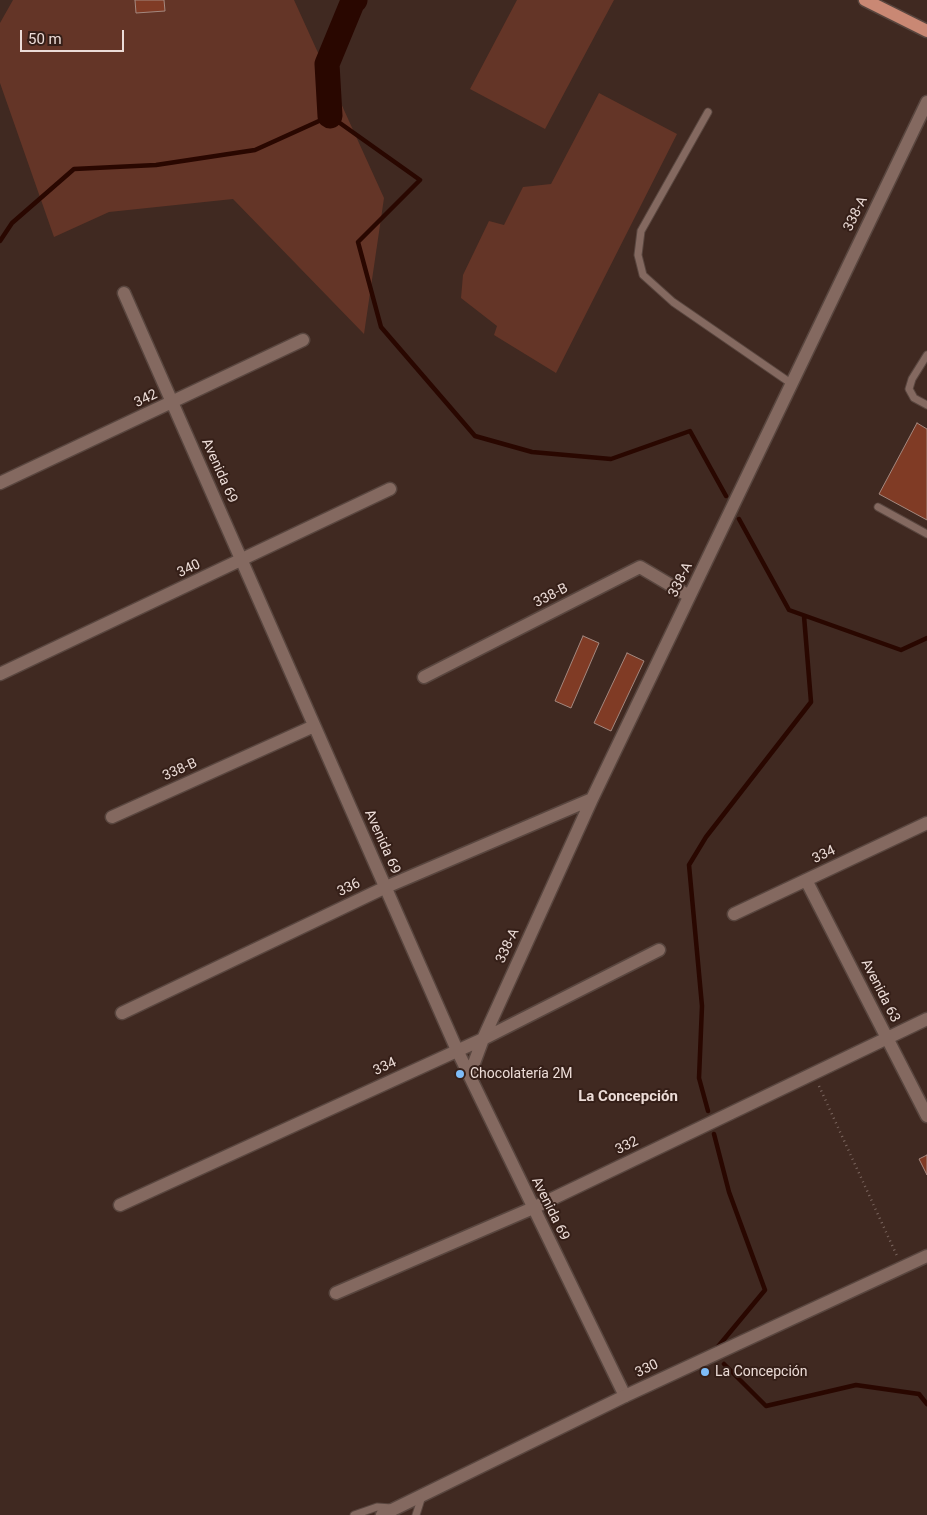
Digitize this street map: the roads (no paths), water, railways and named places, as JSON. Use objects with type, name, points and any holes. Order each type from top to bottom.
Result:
[{"type":"main road","points":[[865,0],[927,31]]},
{"type":"street","name":"338-A","points":[[470,1074],[482,1039],[592,799],[927,102]]},
{"type":"street","name":"Avenida 69","points":[[124,293],[457,1050],[624,1396]]},
{"type":"street","name":"342","points":[[0,483],[303,340]]},
{"type":"street","name":"340","points":[[0,674],[242,561],[390,489]]},
{"type":"street","name":"338-B","points":[[424,677],[640,567],[690,596]]},
{"type":"street","name":"338-B","points":[[112,817],[314,726]]},
{"type":"street","name":"336","points":[[122,1013],[386,888],[592,799]]},
{"type":"street","name":"334","points":[[734,914],[927,823]]},
{"type":"street","name":"Avenida 63","points":[[806,880],[927,1116]]},
{"type":"street","name":"334","points":[[120,1205],[482,1039],[659,950]]},
{"type":"street","name":"332","points":[[336,1293],[533,1208],[927,1019]]},
{"type":"street","name":"330","points":[[382,1515],[624,1396],[927,1256]]},
{"type":"lane","points":[[708,112],[641,231],[638,255],[643,275],[673,302],[792,384]]},
{"type":"lane","points":[[927,355],[912,379],[909,389],[914,398],[927,405]]},
{"type":"lane","points":[[878,507],[927,534]]},
{"type":"lane","points":[[416,1515],[422,1496]]},
{"type":"lane","points":[[354,1515],[377,1507],[397,1508]]},
{"type":"waterway","points":[[330,116],[327,64],[355,0]]},
{"type":"waterway","points":[[0,241],[12,223],[74,169],[156,165],[255,150],[330,116],[420,180],[358,242],[381,327],[475,436],[532,452],[611,459],[690,431],[726,496]]},
{"type":"waterway","points":[[739,519],[789,610],[901,650],[927,638]]},
{"type":"waterway","points":[[708,1111],[699,1078],[702,1006],[689,865],[706,837],[811,702],[804,616]]},
{"type":"waterway","points":[[714,1134],[729,1192],[765,1290],[716,1349]]},
{"type":"waterway","points":[[724,1364],[766,1406],[856,1385],[919,1394],[927,1404]]},
{"type":"place","name":"Chocolatería 2M","points":[[460,1074]]},
{"type":"place","name":"La Concepción","points":[[705,1372]]},
{"type":"district","name":"La Concepción","points":[[628,1097]]}]
